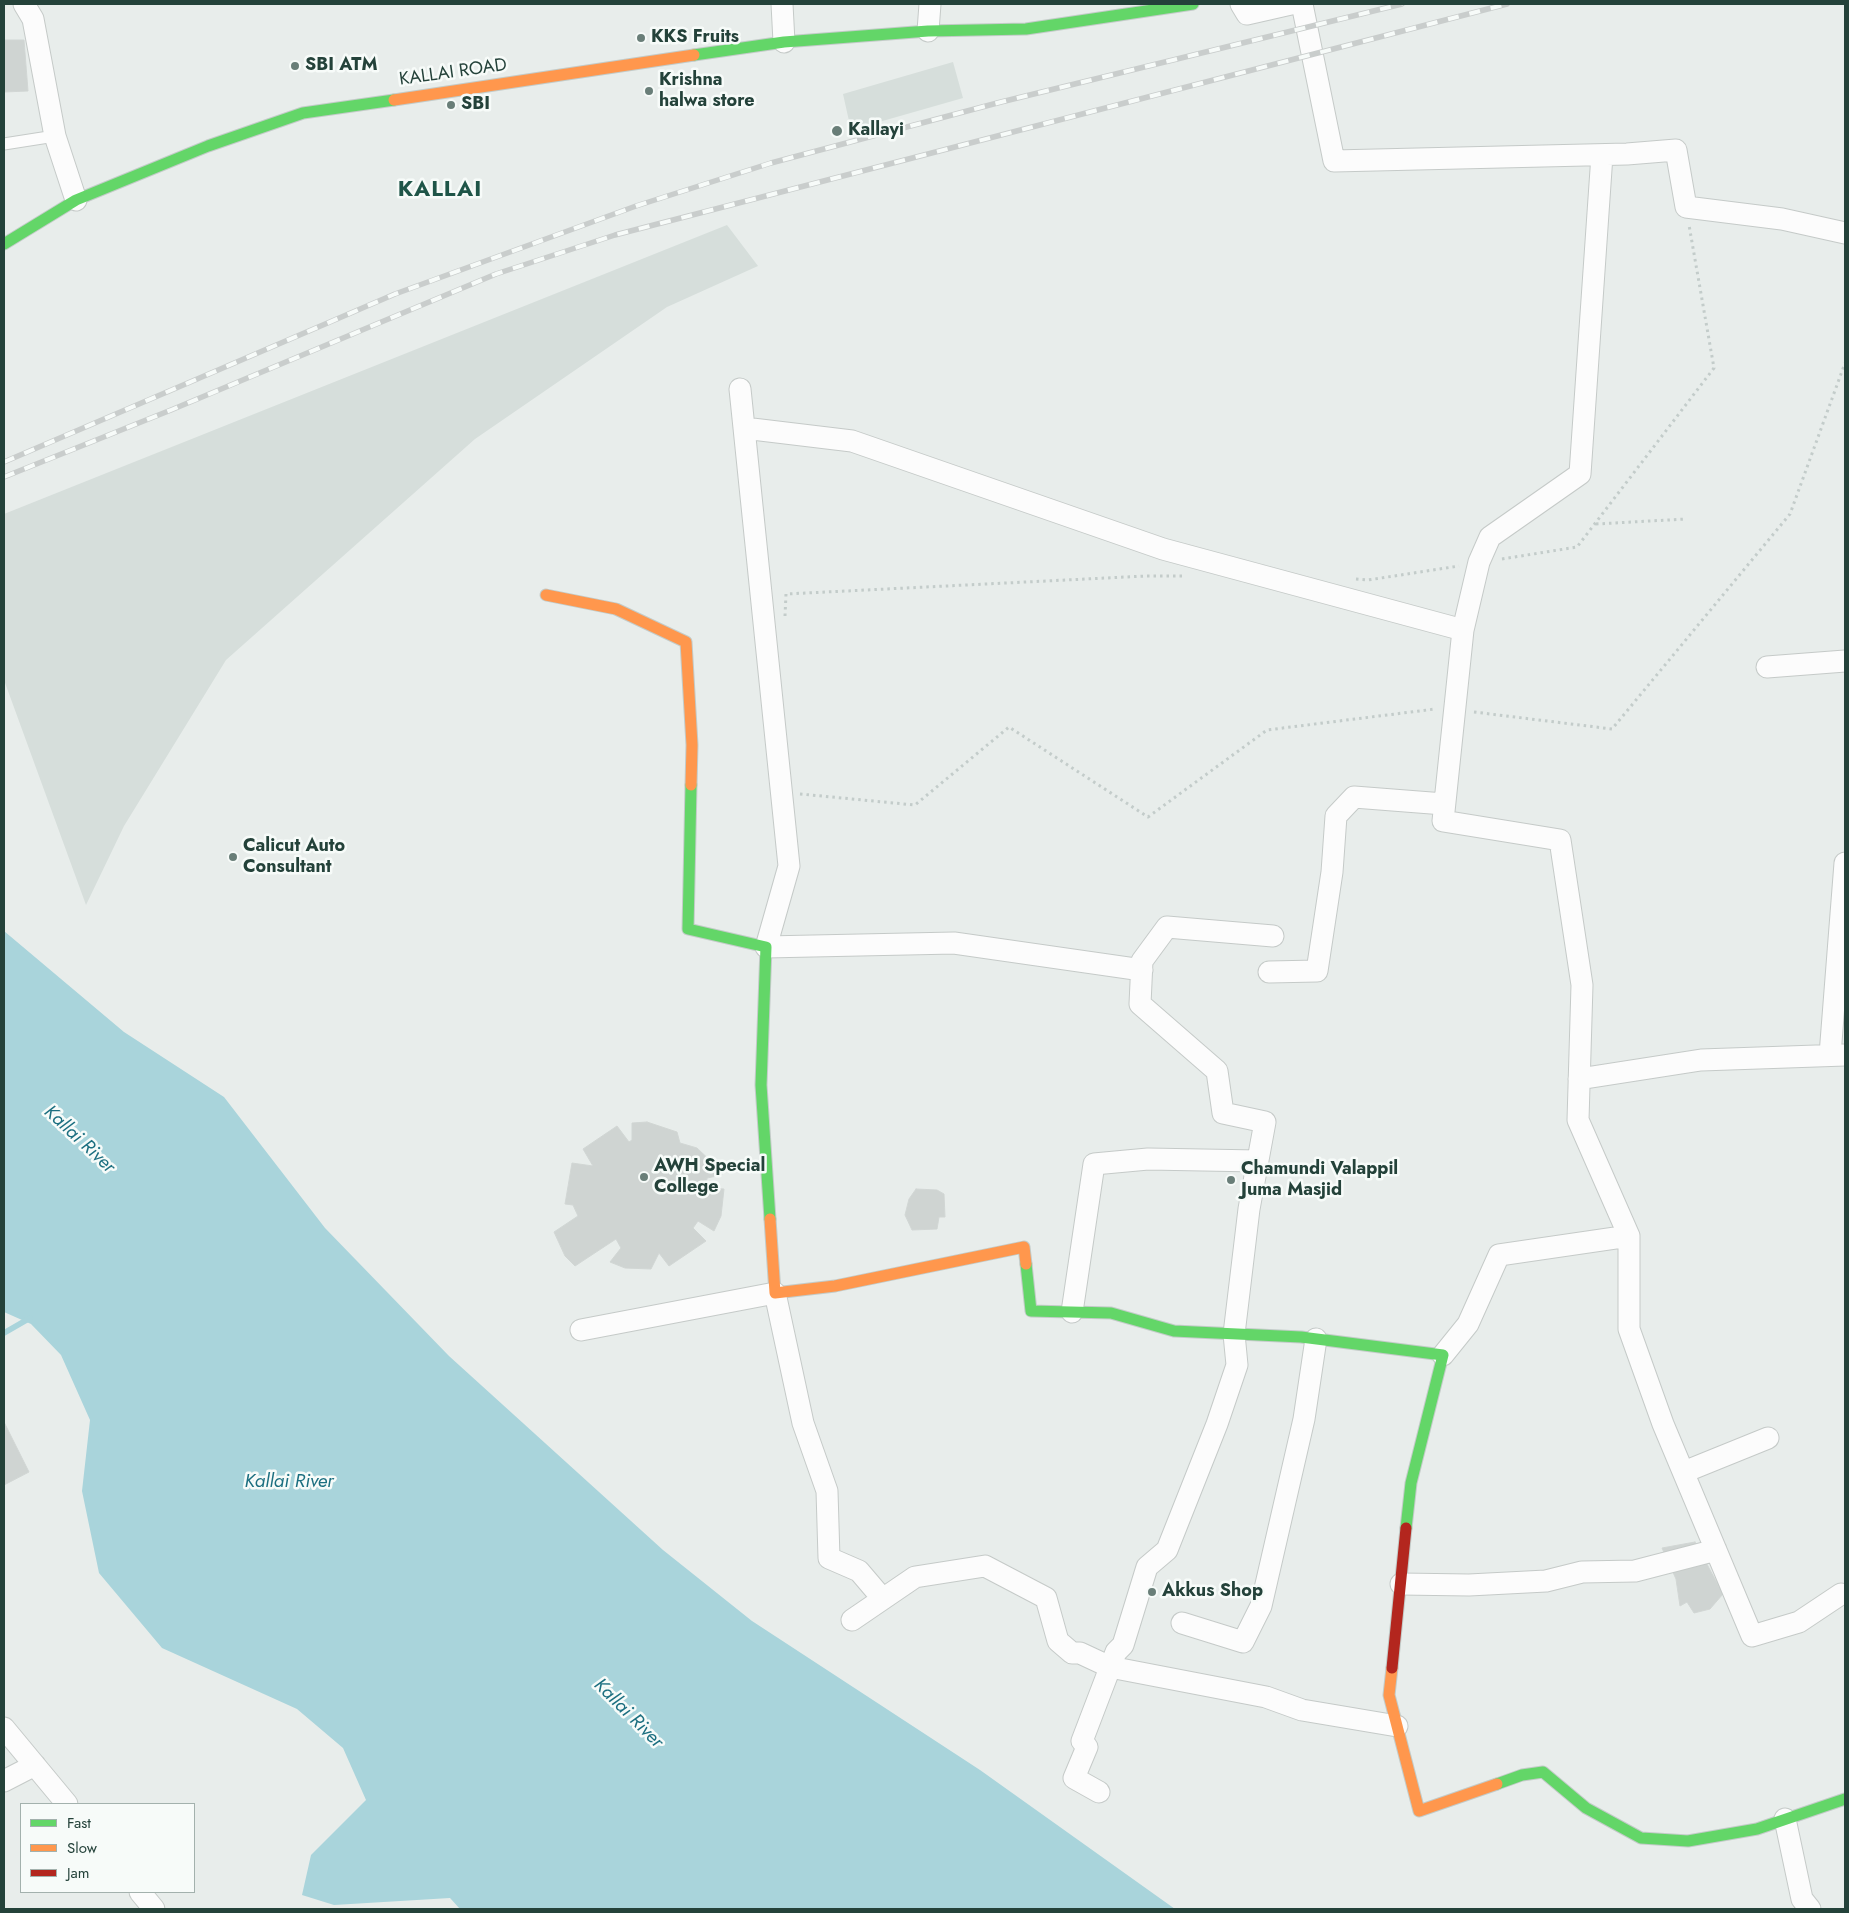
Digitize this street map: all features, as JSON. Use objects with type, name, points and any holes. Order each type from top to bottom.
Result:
[{"type":"street","points":[[24,4],[33,19],[55,136],[76,200]]},
{"type":"street","points":[[782,4],[784,42]]},
{"type":"street","points":[[928,31],[930,4]]},
{"type":"street","name":"KALLAI ROAD","points":[[4,244],[76,200],[208,146],[303,114],[784,42],[928,31],[1026,30],[1193,4]]},
{"type":"street","points":[[1241,4],[1247,14],[1291,4]]},
{"type":"street","points":[[1302,4],[1334,161],[1602,155],[1676,150],[1686,207],[1782,219],[1845,233]]},
{"type":"street","points":[[1602,155],[1580,474],[1490,537],[1479,562],[1463,630],[1443,821],[1560,840],[1582,985],[1578,1120],[1628,1236],[1629,1330],[1663,1424],[1752,1636],[1799,1622],[1841,1594]]},
{"type":"street","points":[[740,389],[789,866],[766,947],[761,1085],[775,1292],[803,1423],[827,1492],[829,1558],[859,1571],[882,1598]]},
{"type":"street","points":[[744,428],[852,441],[1164,549],[1463,630]]},
{"type":"street","points":[[546,594],[616,609],[686,642],[692,745],[688,929],[766,947],[954,943],[1142,970]]},
{"type":"street","points":[[1767,667],[1845,661]]},
{"type":"street","points":[[1269,972],[1317,971],[1332,872],[1336,816],[1354,796],[1444,804]]},
{"type":"street","points":[[1579,1079],[1701,1060],[1838,1055],[1845,863]]},
{"type":"street","points":[[1099,1792],[1074,1778],[1087,1747],[1082,1741],[1116,1652],[1123,1645],[1148,1567],[1167,1550],[1218,1424],[1237,1365],[1234,1334],[1249,1208],[1265,1122],[1223,1113],[1217,1071],[1140,1004],[1142,961],[1167,927],[1273,936]]},
{"type":"street","points":[[1072,1312],[1094,1164],[1148,1159],[1258,1161]]},
{"type":"street","points":[[1628,1236],[1499,1255],[1468,1324],[1443,1355],[1411,1483],[1390,1695],[1419,1811],[1522,1775],[1543,1772],[1586,1808],[1641,1838],[1688,1841],[1757,1829],[1845,1799]]},
{"type":"street","points":[[581,1330],[775,1292],[835,1286],[1024,1247],[1031,1311],[1110,1314],[1174,1331],[1316,1339],[1443,1355]]},
{"type":"street","points":[[1182,1623],[1243,1642],[1262,1606],[1304,1419],[1316,1339]]},
{"type":"street","points":[[1684,1472],[1768,1438]]},
{"type":"street","points":[[1401,1584],[1469,1585],[1546,1581],[1582,1572],[1635,1571],[1716,1550]]},
{"type":"street","points":[[852,1620],[915,1577],[985,1566],[1046,1598],[1058,1641],[1064,1648],[1110,1668],[1266,1696],[1302,1710],[1397,1726]]},
{"type":"street","points":[[4,1728],[66,1803]]},
{"type":"street","points":[[4,1781],[35,1765]]},
{"type":"street","points":[[1785,1819],[1802,1899],[1810,1909]]},
{"type":"street","points":[[141,1893],[154,1909]]},
{"type":"lane","points":[[4,144],[55,136]]},
{"type":"path","points":[[1349,579],[1368,580],[1577,547],[1714,368],[1686,207]]},
{"type":"path","points":[[1467,712],[1612,729],[1790,514],[1845,363]]},
{"type":"path","points":[[1595,524],[1686,519]]},
{"type":"path","points":[[784,624],[786,594],[1146,576],[1194,577]]},
{"type":"path","points":[[791,793],[915,805],[1009,727],[1148,818],[1267,730],[1438,708]]},
{"type":"shaded area","points":[[953,62],[963,98],[851,130],[843,94]]},
{"type":"shaded area","points":[[727,225],[758,266],[667,307],[475,439],[226,660],[124,826],[86,905],[4,680],[4,514]]},
{"type":"water","name":"Kallai River","points":[[4,931],[124,1032],[224,1097],[325,1228],[449,1356],[663,1550],[752,1621],[980,1770],[1175,1909],[460,1909],[450,1898],[334,1905],[302,1895],[311,1855],[366,1800],[343,1748],[297,1709],[162,1648],[99,1573],[82,1491],[90,1420],[61,1355],[31,1324],[4,1312]]},
{"type":"building","points":[[4,40],[24,40],[28,91],[4,92]]},
{"type":"building","points":[[647,1122],[677,1132],[680,1143],[697,1148],[716,1166],[722,1175],[707,1178],[706,1188],[724,1189],[721,1216],[714,1231],[698,1221],[693,1228],[706,1241],[669,1266],[659,1253],[651,1269],[625,1268],[610,1262],[621,1248],[616,1239],[575,1266],[565,1256],[554,1232],[578,1216],[573,1205],[565,1204],[572,1163],[593,1166],[583,1149],[617,1126],[629,1142],[632,1140],[632,1123]]},
{"type":"building","points":[[916,1189],[937,1190],[944,1194],[945,1217],[939,1217],[937,1229],[912,1230],[905,1215],[909,1199]]},
{"type":"building","points":[[4,1422],[29,1472],[4,1485]]},
{"type":"building","points":[[1695,1542],[1723,1594],[1710,1609],[1694,1613],[1687,1602],[1680,1606],[1676,1579],[1662,1548]]},
{"type":"waterway","points":[[4,1333],[30,1318]]},
{"type":"railway","points":[[4,462],[395,294],[636,206],[771,163],[1001,102],[1402,4]]},
{"type":"railway","points":[[4,477],[171,410],[496,274],[615,235],[1507,4]]},
{"type":"traffic: fast","points":[[694,55],[784,42],[928,31],[1026,29],[1193,4]]},
{"type":"traffic: fast","points":[[4,244],[76,200],[208,146],[303,113],[394,100]]},
{"type":"traffic: fast","points":[[691,785],[688,929],[766,947],[761,1085],[770,1219]]},
{"type":"traffic: fast","points":[[1026,1264],[1031,1311],[1111,1313],[1174,1331],[1301,1337],[1443,1355],[1411,1483],[1406,1528]]},
{"type":"traffic: fast","points":[[1497,1784],[1522,1775],[1543,1772],[1586,1808],[1641,1838],[1688,1841],[1757,1829],[1845,1799]]},
{"type":"traffic: slow","points":[[394,100],[694,55]]},
{"type":"traffic: slow","points":[[546,595],[616,609],[686,642],[692,745],[691,785]]},
{"type":"traffic: slow","points":[[770,1219],[775,1293],[835,1286],[1024,1247],[1026,1264]]},
{"type":"traffic: slow","points":[[1392,1668],[1389,1695],[1419,1811],[1497,1784]]},
{"type":"traffic: jam","points":[[1392,1668],[1406,1528]]},
{"type":"place","name":"KKS Fruits","points":[[641,38]]},
{"type":"place","name":"SBI ATM","points":[[295,66]]},
{"type":"place","name":"Krishna halwa store","points":[[649,91]]},
{"type":"place","name":"SBI","points":[[451,105]]},
{"type":"place","name":"Kallayi","points":[[837,131]]},
{"type":"place","name":"Calicut Auto Consultant","points":[[233,857]]},
{"type":"place","name":"AWH Special College","points":[[644,1177]]},
{"type":"place","name":"Chamundi Valappil Juma Masjid","points":[[1231,1180]]},
{"type":"place","name":"Akkus Shop","points":[[1152,1592]]},
{"type":"district","name":"KALLAI","points":[[440,191]]}]
